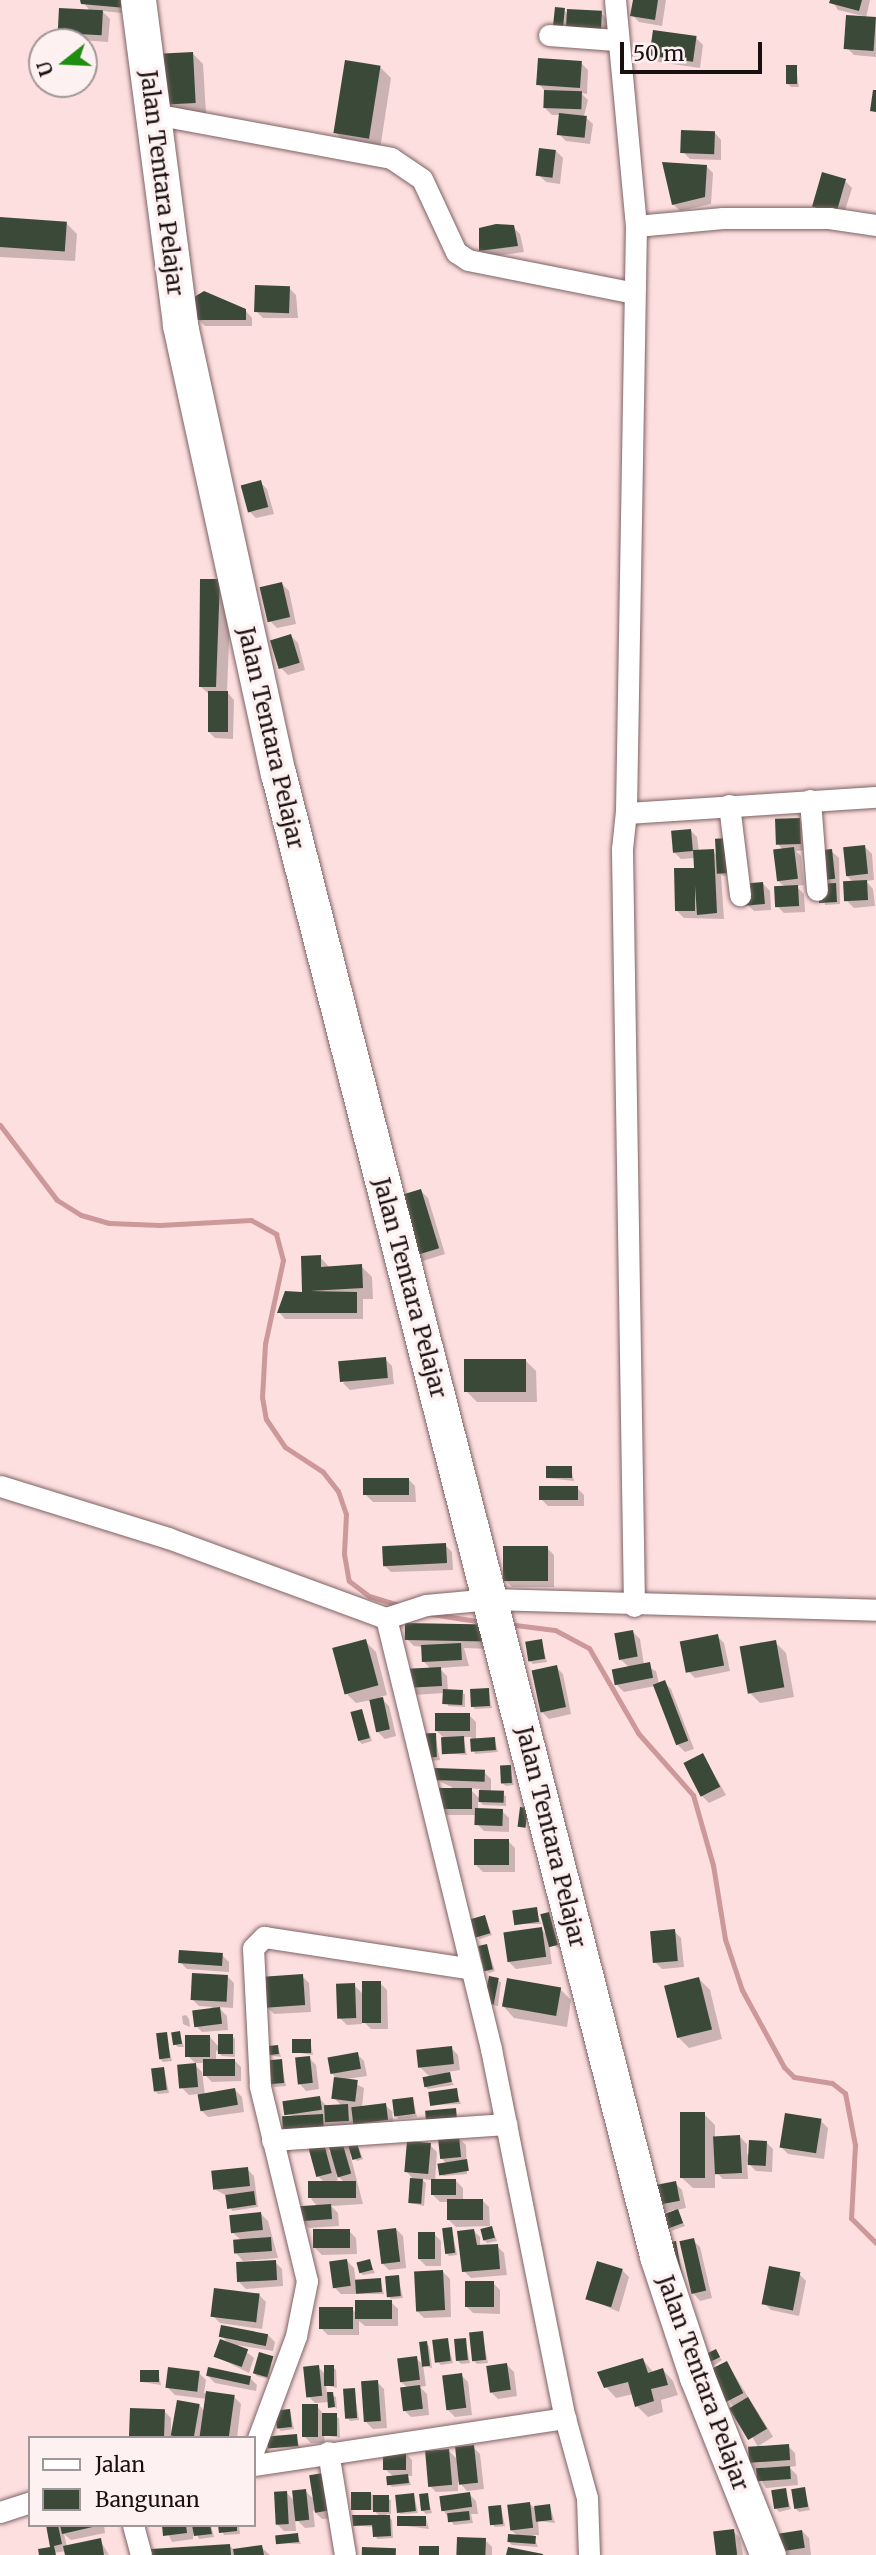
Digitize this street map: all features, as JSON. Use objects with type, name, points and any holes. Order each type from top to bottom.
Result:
[{"type":"highway","name":"Jalan Tentara Pelajar","points":[[138,0],[180,325],[265,720],[657,2256],[697,2377],[768,2555]]},
{"type":"street","points":[[615,0],[615,40],[636,226],[626,813],[622,849],[634,1606]]},
{"type":"street","points":[[549,35],[615,40]]},
{"type":"street","points":[[154,114],[391,158],[422,179],[456,252],[468,260],[634,293]]},
{"type":"street","points":[[636,226],[723,218],[829,218],[876,225]]},
{"type":"street","points":[[626,813],[729,804],[876,797]]},
{"type":"street","points":[[810,800],[817,890]]},
{"type":"street","points":[[729,804],[740,895]]},
{"type":"street","points":[[0,1486],[168,1538],[391,1616],[426,1605],[492,1604],[876,1609]]},
{"type":"street","points":[[391,1616],[506,2124],[565,2418],[587,2498],[589,2555]]},
{"type":"street","points":[[256,2444],[296,2336],[307,2281],[260,2086],[256,1942],[264,1937],[472,1969]]},
{"type":"street","points":[[272,2140],[506,2124]]},
{"type":"street","points":[[256,2465],[565,2418]]},
{"type":"street","points":[[328,2452],[345,2555]]},
{"type":"street","points":[[0,2512],[28,2503]]},
{"type":"street","points":[[134,2527],[141,2555]]},
{"type":"building","points":[[80,0],[125,0],[126,8],[81,4]]},
{"type":"building","points":[[633,0],[658,0],[655,20],[630,16]]},
{"type":"building","points":[[830,0],[862,0],[859,11],[829,3]]},
{"type":"building","points":[[555,7],[565,8],[563,29],[553,28]]},
{"type":"building","points":[[59,8],[103,10],[102,35],[98,35],[98,28],[58,28]]},
{"type":"building","points":[[567,9],[602,11],[601,34],[566,32]]},
{"type":"building","points":[[846,15],[876,17],[874,51],[844,49]]},
{"type":"building","points":[[653,30],[697,36],[693,62],[649,56]]},
{"type":"building","points":[[193,52],[196,103],[162,105],[159,54]]},
{"type":"building","points":[[538,58],[582,61],[580,88],[536,85]]},
{"type":"building","points":[[345,60],[381,66],[369,139],[333,133]]},
{"type":"building","points":[[786,65],[797,65],[797,84],[786,84]]},
{"type":"building","points":[[544,90],[582,91],[581,109],[543,108]]},
{"type":"building","points":[[873,90],[876,90],[876,112],[870,111]]},
{"type":"building","points":[[559,113],[587,116],[585,138],[557,135]]},
{"type":"building","points":[[681,130],[715,131],[714,154],[680,153]]},
{"type":"building","points":[[539,148],[556,150],[552,178],[536,176]]},
{"type":"building","points":[[662,162],[707,165],[705,197],[672,205]]},
{"type":"building","points":[[822,172],[846,179],[836,213],[812,207]]},
{"type":"building","points":[[0,217],[67,222],[65,252],[0,247]]},
{"type":"building","points":[[496,224],[514,225],[518,246],[479,251],[479,228]]},
{"type":"building","points":[[255,285],[290,286],[289,313],[254,312]]},
{"type":"building","points":[[204,291],[246,309],[246,320],[197,320],[191,299]]},
{"type":"building","points":[[261,480],[268,507],[248,512],[241,485]]},
{"type":"building","points":[[200,579],[220,579],[216,687],[199,687]]},
{"type":"building","points":[[282,582],[290,617],[268,622],[260,587]]},
{"type":"building","points":[[291,634],[300,663],[279,669],[270,640]]},
{"type":"building","points":[[208,691],[228,691],[228,732],[208,732]]},
{"type":"building","points":[[800,818],[801,844],[776,845],[775,819]]},
{"type":"building","points":[[691,829],[693,851],[673,853],[671,831]]},
{"type":"building","points":[[728,838],[730,873],[717,874],[715,839]]},
{"type":"building","points":[[865,845],[868,874],[846,876],[843,847]]},
{"type":"building","points":[[794,847],[798,879],[777,881],[773,850]]},
{"type":"building","points":[[714,849],[717,913],[697,915],[695,886],[695,911],[675,911],[674,868],[694,868],[693,850]]},
{"type":"building","points":[[832,849],[835,879],[821,880],[818,850]]},
{"type":"building","points":[[867,880],[868,900],[844,901],[843,881]]},
{"type":"building","points":[[763,882],[765,904],[745,906],[743,884]]},
{"type":"building","points":[[836,883],[837,902],[819,903],[818,884]]},
{"type":"building","points":[[798,885],[799,906],[775,907],[774,886]]},
{"type":"building","points":[[421,1189],[439,1248],[415,1256],[397,1196]]},
{"type":"building","points":[[321,1255],[321,1267],[362,1264],[363,1288],[310,1291],[357,1292],[357,1313],[277,1313],[285,1291],[302,1292],[301,1256]]},
{"type":"building","points":[[386,1357],[388,1378],[340,1382],[338,1361]]},
{"type":"building","points":[[464,1359],[526,1359],[526,1392],[464,1392]]},
{"type":"building","points":[[546,1466],[572,1466],[572,1478],[546,1478]]},
{"type":"building","points":[[363,1478],[409,1478],[409,1495],[363,1495]]},
{"type":"building","points":[[539,1486],[578,1486],[578,1500],[539,1500]]},
{"type":"building","points":[[446,1543],[447,1563],[383,1566],[382,1546]]},
{"type":"building","points":[[503,1546],[548,1546],[548,1581],[503,1581]]},
{"type":"building","points":[[405,1623],[487,1624],[487,1641],[405,1640]]},
{"type":"building","points":[[633,1630],[638,1657],[619,1660],[614,1633]]},
{"type":"building","points":[[718,1634],[724,1665],[686,1673],[680,1641]]},
{"type":"building","points":[[366,1639],[378,1685],[345,1694],[332,1648]]},
{"type":"building","points":[[542,1639],[545,1659],[528,1661],[525,1642]]},
{"type":"building","points":[[776,1640],[784,1687],[748,1694],[740,1646]]},
{"type":"building","points":[[461,1643],[462,1660],[422,1662],[421,1645]]},
{"type":"building","points":[[650,1662],[653,1678],[615,1685],[612,1669]]},
{"type":"building","points":[[557,1665],[566,1707],[541,1712],[532,1670]]},
{"type":"building","points":[[441,1667],[442,1686],[404,1688],[403,1669]]},
{"type":"building","points":[[665,1680],[688,1741],[676,1745],[653,1685]]},
{"type":"building","points":[[489,1688],[490,1706],[471,1707],[470,1689]]},
{"type":"building","points":[[443,1689],[463,1690],[462,1705],[442,1704]]},
{"type":"building","points":[[383,1697],[390,1729],[376,1732],[369,1700]]},
{"type":"building","points":[[362,1709],[370,1738],[358,1741],[350,1712]]},
{"type":"building","points":[[435,1713],[470,1713],[470,1731],[435,1731]]},
{"type":"building","points":[[424,1733],[436,1733],[437,1757],[425,1757]]},
{"type":"building","points":[[464,1736],[465,1753],[442,1754],[441,1737]]},
{"type":"building","points":[[495,1737],[496,1750],[471,1752],[470,1739]]},
{"type":"building","points":[[703,1753],[720,1787],[701,1797],[683,1763]]},
{"type":"building","points":[[511,1765],[512,1783],[501,1784],[500,1766]]},
{"type":"building","points":[[435,1768],[485,1770],[485,1782],[435,1780]]},
{"type":"building","points":[[436,1788],[472,1788],[472,1809],[436,1809]]},
{"type":"building","points":[[479,1790],[504,1791],[504,1803],[479,1802]]},
{"type":"building","points":[[520,1807],[528,1808],[526,1828],[518,1827]]},
{"type":"building","points":[[475,1808],[503,1809],[502,1826],[474,1825]]},
{"type":"building","points":[[474,1839],[509,1839],[509,1865],[474,1865]]},
{"type":"building","points":[[537,1907],[539,1922],[514,1925],[512,1910]]},
{"type":"building","points":[[549,1912],[558,1945],[549,1947],[540,1914]]},
{"type":"building","points":[[485,1915],[490,1933],[475,1938],[470,1919]]},
{"type":"building","points":[[542,1927],[546,1957],[508,1962],[503,1932]]},
{"type":"building","points":[[675,1929],[678,1961],[653,1963],[650,1931]]},
{"type":"building","points":[[487,1944],[493,1969],[484,1971],[478,1946]]},
{"type":"building","points":[[179,1950],[223,1953],[222,1966],[178,1963]]},
{"type":"building","points":[[192,1973],[228,1975],[227,2002],[191,2000]]},
{"type":"building","points":[[303,1974],[305,2005],[265,2008],[263,1977]]},
{"type":"building","points":[[489,1976],[499,1978],[494,2004],[484,2003]]},
{"type":"building","points":[[699,1977],[712,2029],[677,2038],[664,1986]]},
{"type":"building","points":[[507,1978],[561,1988],[556,2016],[502,2007]]},
{"type":"building","points":[[362,1981],[381,1981],[381,2023],[362,2023]]},
{"type":"building","points":[[355,1983],[356,2018],[337,2019],[336,1984]]},
{"type":"building","points":[[220,2007],[222,2024],[194,2027],[192,2010]]},
{"type":"building","points":[[180,2031],[182,2044],[173,2045],[171,2032]]},
{"type":"building","points":[[167,2032],[170,2058],[159,2059],[156,2033]]},
{"type":"building","points":[[218,2034],[233,2034],[233,2054],[218,2054]]},
{"type":"building","points":[[185,2035],[210,2035],[210,2057],[185,2057]]},
{"type":"building","points":[[292,2039],[311,2039],[311,2053],[292,2053]]},
{"type":"building","points":[[278,2045],[279,2054],[264,2056],[263,2047]]},
{"type":"building","points":[[452,2046],[454,2064],[418,2068],[416,2050]]},
{"type":"building","points":[[358,2052],[361,2069],[330,2074],[327,2057]]},
{"type":"building","points":[[310,2056],[313,2083],[298,2084],[295,2058]]},
{"type":"building","points":[[203,2059],[235,2059],[235,2076],[203,2076]]},
{"type":"building","points":[[282,2059],[284,2083],[268,2084],[266,2060]]},
{"type":"building","points":[[196,2063],[198,2087],[179,2089],[177,2065]]},
{"type":"building","points":[[164,2067],[167,2090],[154,2091],[151,2069]]},
{"type":"building","points":[[450,2072],[452,2082],[424,2087],[423,2077]]},
{"type":"building","points":[[334,2077],[358,2080],[355,2102],[331,2099]]},
{"type":"building","points":[[235,2088],[238,2105],[201,2111],[198,2095]]},
{"type":"building","points":[[457,2088],[459,2102],[430,2106],[428,2092]]},
{"type":"building","points":[[320,2096],[322,2110],[284,2115],[282,2101]]},
{"type":"building","points":[[413,2097],[415,2114],[394,2116],[392,2100]]},
{"type":"building","points":[[386,2103],[388,2120],[353,2124],[351,2107]]},
{"type":"building","points":[[348,2104],[349,2121],[325,2122],[324,2105]]},
{"type":"building","points":[[456,2108],[457,2120],[426,2123],[425,2111]]},
{"type":"building","points":[[680,2112],[705,2112],[705,2178],[680,2178]]},
{"type":"building","points":[[785,2113],[822,2119],[816,2153],[780,2148]]},
{"type":"building","points":[[323,2114],[324,2131],[283,2133],[282,2116]]},
{"type":"building","points":[[740,2135],[742,2173],[715,2174],[713,2136]]},
{"type":"building","points":[[459,2137],[461,2157],[440,2159],[438,2139]]},
{"type":"building","points":[[341,2138],[351,2174],[338,2177],[328,2142]]},
{"type":"building","points":[[749,2140],[767,2141],[766,2166],[748,2165]]},
{"type":"building","points":[[407,2141],[431,2143],[428,2174],[404,2172]]},
{"type":"building","points":[[357,2143],[361,2157],[352,2160],[348,2145]]},
{"type":"building","points":[[324,2144],[332,2173],[316,2177],[309,2148]]},
{"type":"building","points":[[467,2159],[469,2171],[439,2176],[437,2164]]},
{"type":"building","points":[[248,2167],[250,2186],[213,2190],[211,2171]]},
{"type":"building","points":[[410,2178],[423,2179],[421,2204],[408,2203]]},
{"type":"building","points":[[431,2179],[456,2179],[456,2195],[431,2195]]},
{"type":"building","points":[[308,2181],[356,2181],[356,2198],[308,2198]]},
{"type":"building","points":[[676,2181],[680,2201],[653,2206],[649,2186]]},
{"type":"building","points":[[254,2191],[256,2205],[227,2209],[225,2195]]},
{"type":"building","points":[[447,2199],[483,2199],[483,2220],[447,2220]]},
{"type":"building","points":[[331,2204],[332,2219],[300,2221],[299,2206]]},
{"type":"building","points":[[678,2209],[683,2223],[666,2229],[661,2215]]},
{"type":"building","points":[[261,2212],[263,2230],[231,2233],[229,2215]]},
{"type":"building","points":[[492,2226],[495,2238],[483,2241],[480,2229]]},
{"type":"building","points":[[452,2227],[455,2253],[445,2254],[442,2228]]},
{"type":"building","points":[[396,2228],[400,2262],[381,2264],[377,2230]]},
{"type":"building","points":[[313,2229],[350,2229],[350,2248],[313,2248]]},
{"type":"building","points":[[474,2229],[477,2245],[498,2244],[500,2269],[462,2272],[457,2231]]},
{"type":"building","points":[[418,2232],[435,2232],[435,2259],[418,2259]]},
{"type":"building","points":[[271,2237],[272,2251],[234,2254],[233,2240]]},
{"type":"building","points":[[694,2238],[706,2291],[692,2294],[679,2241]]},
{"type":"building","points":[[676,2241],[682,2275],[671,2277],[665,2243]]},
{"type":"building","points":[[347,2259],[351,2286],[333,2288],[329,2262]]},
{"type":"building","points":[[370,2259],[373,2270],[359,2273],[356,2263]]},
{"type":"building","points":[[276,2260],[277,2280],[237,2282],[236,2262]]},
{"type":"building","points":[[597,2261],[623,2269],[611,2307],[585,2299]]},
{"type":"building","points":[[769,2266],[800,2272],[793,2310],[762,2304]]},
{"type":"building","points":[[443,2270],[445,2310],[416,2311],[414,2272]]},
{"type":"building","points":[[399,2275],[401,2296],[387,2297],[385,2276]]},
{"type":"building","points":[[381,2278],[382,2292],[356,2294],[355,2280]]},
{"type":"building","points":[[465,2281],[494,2281],[494,2307],[465,2307]]},
{"type":"building","points":[[214,2288],[260,2294],[256,2322],[210,2317]]},
{"type":"building","points":[[355,2300],[392,2300],[392,2319],[355,2319]]},
{"type":"building","points":[[319,2307],[353,2307],[353,2329],[319,2329]]},
{"type":"building","points":[[221,2325],[268,2334],[266,2346],[219,2337]]},
{"type":"building","points":[[483,2331],[486,2360],[472,2361],[469,2332]]},
{"type":"building","points":[[448,2338],[451,2361],[435,2363],[432,2340]]},
{"type":"building","points":[[466,2338],[468,2360],[456,2361],[454,2339]]},
{"type":"building","points":[[220,2339],[248,2349],[242,2367],[214,2357]]},
{"type":"building","points":[[427,2341],[430,2366],[422,2367],[419,2342]]},
{"type":"building","points":[[716,2349],[720,2357],[708,2363],[704,2355]]},
{"type":"building","points":[[259,2352],[273,2356],[267,2377],[253,2373]]},
{"type":"building","points":[[417,2356],[420,2380],[400,2382],[397,2358]]},
{"type":"building","points":[[643,2358],[648,2373],[663,2368],[668,2385],[651,2389],[654,2401],[635,2407],[628,2382],[604,2388],[597,2372]]},
{"type":"building","points":[[727,2361],[743,2393],[726,2402],[709,2370]]},
{"type":"building","points":[[507,2363],[511,2390],[490,2393],[486,2366]]},
{"type":"building","points":[[319,2365],[322,2396],[306,2398],[303,2367]]},
{"type":"building","points":[[324,2365],[334,2365],[334,2386],[324,2386]]},
{"type":"building","points":[[168,2367],[200,2371],[197,2392],[165,2388]]},
{"type":"building","points":[[208,2367],[251,2376],[249,2385],[206,2376]]},
{"type":"building","points":[[140,2370],[159,2370],[159,2382],[140,2382]]},
{"type":"building","points":[[462,2373],[466,2408],[446,2410],[442,2375]]},
{"type":"building","points":[[378,2380],[381,2421],[364,2422],[361,2381]]},
{"type":"building","points":[[420,2385],[423,2409],[403,2411],[400,2387]]},
{"type":"building","points":[[355,2388],[357,2418],[345,2419],[343,2389]]},
{"type":"building","points":[[206,2391],[235,2395],[229,2436],[200,2436]]},
{"type":"building","points":[[327,2392],[333,2392],[335,2407],[328,2408]]},
{"type":"building","points":[[748,2397],[767,2429],[748,2440],[729,2408]]},
{"type":"building","points":[[177,2400],[200,2404],[194,2436],[171,2435]]},
{"type":"building","points":[[302,2404],[318,2404],[318,2437],[302,2437]]},
{"type":"building","points":[[130,2408],[165,2409],[164,2436],[129,2436]]},
{"type":"building","points":[[290,2409],[292,2427],[277,2428],[275,2411]]},
{"type":"building","points":[[322,2413],[337,2413],[337,2436],[322,2436]]},
{"type":"building","points":[[297,2434],[298,2446],[268,2449],[267,2437]]},
{"type":"building","points":[[789,2444],[790,2460],[749,2463],[748,2447]]},
{"type":"building","points":[[474,2445],[478,2483],[459,2485],[455,2447]]},
{"type":"building","points":[[449,2449],[452,2485],[428,2487],[425,2451]]},
{"type":"building","points":[[383,2451],[406,2451],[406,2470],[383,2470]]},
{"type":"building","points":[[790,2466],[791,2479],[757,2481],[756,2468]]},
{"type":"building","points":[[323,2473],[329,2511],[315,2513],[309,2475]]},
{"type":"building","points":[[408,2474],[409,2483],[387,2485],[386,2476]]},
{"type":"building","points":[[805,2487],[808,2507],[794,2509],[791,2489]]},
{"type":"building","points":[[786,2488],[789,2507],[774,2509],[771,2490]]},
{"type":"building","points":[[306,2489],[309,2520],[295,2521],[292,2490]]},
{"type":"building","points":[[287,2491],[289,2524],[276,2525],[274,2492]]},
{"type":"building","points":[[351,2492],[371,2492],[371,2510],[351,2510]]},
{"type":"building","points":[[470,2492],[472,2507],[441,2511],[439,2496]]},
{"type":"building","points":[[414,2493],[416,2511],[397,2513],[395,2495]]},
{"type":"building","points":[[428,2493],[430,2510],[421,2511],[419,2494]]},
{"type":"building","points":[[373,2495],[389,2495],[389,2512],[373,2512]]},
{"type":"building","points":[[530,2502],[533,2528],[510,2531],[507,2505]]},
{"type":"building","points":[[550,2504],[552,2520],[536,2522],[534,2506]]},
{"type":"building","points":[[501,2505],[503,2524],[490,2525],[488,2506]]},
{"type":"building","points":[[469,2511],[470,2520],[448,2522],[447,2513]]},
{"type":"building","points":[[352,2515],[390,2515],[391,2536],[373,2537],[372,2525],[353,2526]]},
{"type":"building","points":[[397,2516],[426,2516],[426,2526],[397,2526]]},
{"type":"building","points":[[46,2527],[58,2527],[62,2544],[54,2546],[56,2555],[39,2555],[38,2549],[50,2547]]},
{"type":"building","points":[[60,2527],[93,2527],[62,2534]]},
{"type":"building","points":[[162,2527],[186,2527],[187,2533],[163,2536]]},
{"type":"building","points":[[192,2527],[210,2527],[212,2534],[194,2536]]},
{"type":"building","points":[[218,2527],[237,2527],[237,2531],[219,2533]]},
{"type":"building","points":[[734,2529],[737,2555],[716,2555],[713,2532]]},
{"type":"building","points":[[802,2530],[805,2548],[776,2552],[773,2535]]},
{"type":"building","points":[[298,2533],[299,2542],[276,2544],[275,2535]]},
{"type":"building","points":[[508,2534],[536,2536],[535,2544],[507,2542]]},
{"type":"building","points":[[457,2537],[486,2538],[485,2555],[456,2555]]},
{"type":"building","points":[[101,2538],[104,2555],[65,2555],[63,2546]]},
{"type":"building","points":[[230,2544],[231,2555],[151,2555],[151,2549]]},
{"type":"building","points":[[262,2545],[264,2555],[234,2555],[233,2549]]},
{"type":"building","points":[[419,2546],[439,2546],[439,2555],[419,2555]]},
{"type":"building","points":[[362,2547],[396,2548],[396,2555],[362,2555]]},
{"type":"building","points":[[508,2547],[543,2554],[543,2555],[506,2555]]},
{"type":"waterway","points":[[0,1125],[57,1200],[81,1215],[109,1223],[160,1225],[251,1220],[276,1234],[283,1260],[265,1344],[262,1397],[266,1419],[285,1447],[323,1472],[338,1491],[346,1514],[344,1554],[349,1581],[369,1596],[401,1606]]},
{"type":"waterway","points":[[431,1614],[483,1622]]},
{"type":"waterway","points":[[507,1624],[555,1630],[589,1648],[638,1733],[693,1795],[713,1865],[725,1939],[742,1990],[784,2067],[794,2077],[832,2083],[845,2093],[855,2145],[851,2218],[876,2243]]}]
